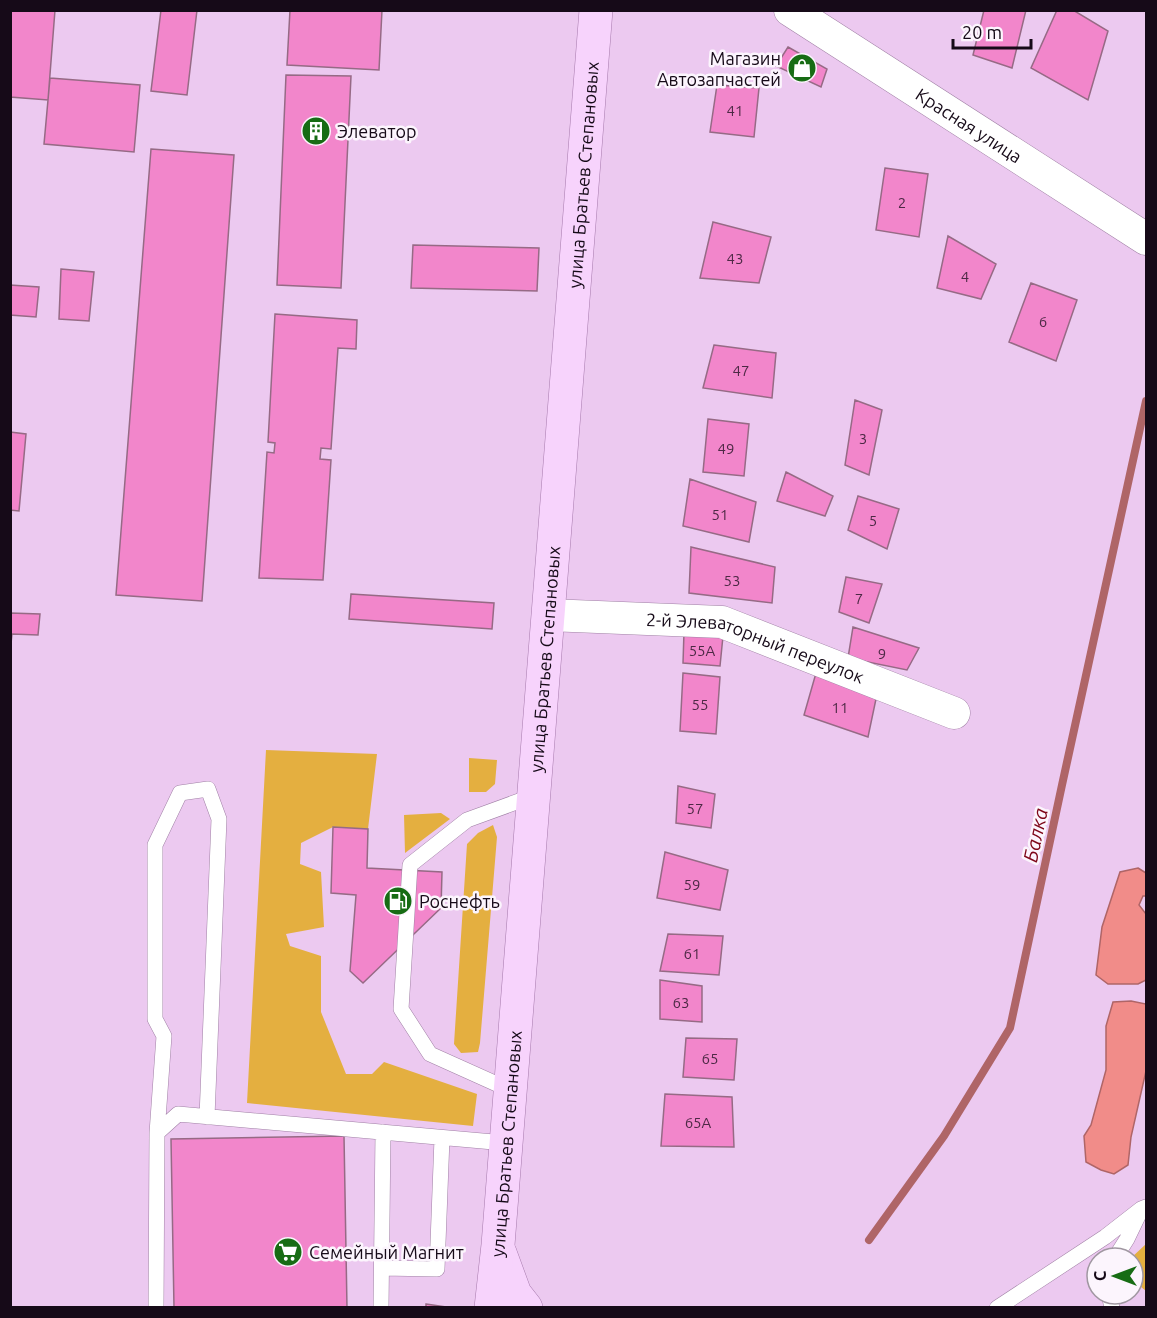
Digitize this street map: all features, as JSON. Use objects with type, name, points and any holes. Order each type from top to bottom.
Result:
[{"type":"main road","name":"улица Братьев Степановых","points":[[491,1308],[498,1245],[596,10]]},
{"type":"main road","points":[[498,1245],[514,1294],[526,1308]]},
{"type":"street","name":"Красная улица","points":[[790,10],[1146,239]]},
{"type":"street","name":"2-й Элеваторный переулок","points":[[548,615],[722,622],[954,713]]},
{"type":"lane","points":[[156,1308],[157,1133],[164,1036],[154,1019],[155,845],[180,793],[208,789],[219,819],[207,1117]]},
{"type":"lane","points":[[510,1090],[430,1054],[401,1009],[410,866],[467,820],[533,796]]},
{"type":"lane","points":[[157,1133],[178,1114],[505,1143]]},
{"type":"lane","points":[[381,1308],[383,1132]]},
{"type":"lane","points":[[382,1268],[437,1269],[442,1138]]},
{"type":"lane","points":[[1123,1246],[1144,1208]]},
{"type":"lane","points":[[997,1308],[1105,1237],[1144,1208]]},
{"type":"shaded area","points":[[266,750],[377,754],[368,829],[333,827],[301,843],[300,864],[321,872],[324,927],[286,934],[290,946],[321,956],[321,1012],[346,1074],[372,1074],[384,1062],[477,1094],[473,1126],[247,1103]]},
{"type":"shaded area","points":[[469,758],[497,760],[495,784],[486,792],[469,792]]},
{"type":"shaded area","points":[[441,813],[450,819],[405,853],[404,815]]},
{"type":"shaded area","points":[[493,825],[497,837],[480,1043],[478,1052],[461,1053],[454,1044],[467,844],[478,833]]},
{"type":"shaded area","points":[[1138,868],[1146,873],[1146,896],[1143,896],[1139,905],[1146,914],[1146,980],[1138,984],[1108,984],[1096,975],[1102,927],[1120,872]]},
{"type":"shaded area","points":[[1131,1001],[1146,1004],[1146,1071],[1131,1137],[1128,1165],[1114,1174],[1086,1162],[1084,1136],[1091,1125],[1106,1070],[1106,1026],[1113,1002]]},
{"type":"shaded area","points":[[1146,1244],[1146,1291],[1145,1246]]},
{"type":"building","points":[[11,10],[55,10],[48,100],[10,97]]},
{"type":"building","points":[[161,10],[197,10],[187,95],[151,91]]},
{"type":"building","points":[[290,10],[382,10],[379,70],[287,65]]},
{"type":"building","points":[[984,10],[1026,10],[1012,68],[973,55]]},
{"type":"building","points":[[1057,10],[1073,10],[1108,31],[1088,100],[1031,68]]},
{"type":"building","name":"Магазин Автозапчастей","points":[[788,47],[827,69],[821,87],[776,66]]},
{"type":"building","name":"Элеватор","points":[[286,75],[351,76],[341,288],[277,285]]},
{"type":"building","points":[[50,78],[140,85],[134,152],[44,144]]},
{"type":"building","points":[[717,85],[759,88],[754,137],[710,132]]},
{"type":"building","points":[[151,149],[234,155],[202,601],[116,595]]},
{"type":"building","points":[[885,168],[928,174],[919,237],[876,230]]},
{"type":"building","points":[[713,222],[771,237],[759,283],[700,278]]},
{"type":"building","points":[[948,236],[996,264],[981,299],[937,288]]},
{"type":"building","points":[[413,245],[539,248],[537,291],[411,288]]},
{"type":"building","points":[[61,269],[94,272],[89,321],[59,319]]},
{"type":"building","points":[[1031,283],[1077,300],[1056,361],[1009,342]]},
{"type":"building","points":[[10,285],[39,287],[36,317],[10,315]]},
{"type":"building","points":[[275,314],[357,320],[356,349],[338,348],[331,449],[321,448],[320,459],[331,460],[323,580],[259,578],[267,452],[274,453],[275,443],[268,442]]},
{"type":"building","points":[[714,345],[776,353],[772,398],[703,388]]},
{"type":"building","points":[[855,400],[882,410],[869,475],[845,465]]},
{"type":"building","points":[[708,419],[749,424],[744,476],[703,472]]},
{"type":"building","points":[[10,432],[26,434],[19,511],[10,510]]},
{"type":"building","points":[[786,472],[833,496],[825,516],[777,501]]},
{"type":"building","points":[[690,479],[756,502],[749,542],[683,526]]},
{"type":"building","points":[[858,496],[899,509],[887,549],[848,530]]},
{"type":"building","points":[[691,547],[775,567],[772,603],[689,593]]},
{"type":"building","points":[[846,577],[882,584],[869,623],[839,612]]},
{"type":"building","points":[[351,594],[494,603],[492,629],[349,619]]},
{"type":"building","points":[[10,613],[40,614],[38,635],[12,634],[10,653]]},
{"type":"building","points":[[853,627],[919,648],[907,670],[848,658]]},
{"type":"building","points":[[684,632],[723,636],[720,666],[683,663]]},
{"type":"building","points":[[683,673],[720,677],[716,734],[680,731]]},
{"type":"building","points":[[816,673],[876,699],[868,737],[804,715]]},
{"type":"building","points":[[678,786],[715,794],[711,828],[676,823]]},
{"type":"building","name":"Роснефть","points":[[333,827],[368,829],[367,868],[442,872],[441,908],[363,983],[350,971],[356,895],[331,893]]},
{"type":"building","points":[[665,852],[728,870],[720,910],[657,898]]},
{"type":"building","points":[[668,934],[723,936],[719,975],[660,971]]},
{"type":"building","points":[[660,980],[702,986],[702,1022],[660,1019]]},
{"type":"building","points":[[686,1038],[737,1039],[734,1080],[683,1077]]},
{"type":"building","points":[[665,1094],[732,1097],[734,1147],[661,1146]]},
{"type":"building","points":[[344,1136],[347,1308],[174,1308],[171,1139]]},
{"type":"building","points":[[426,1304],[453,1308],[426,1308]]},
{"type":"waterway","name":"Балка","points":[[869,1240],[944,1136],[1010,1028],[1146,401]]},
{"type":"place","name":"Магазин Автозапчастей","points":[[802,68]]},
{"type":"place","name":"Элеватор","points":[[316,131]]},
{"type":"place","name":"Роснефть","points":[[398,901]]},
{"type":"place","name":"Семейный Магнит","points":[[288,1252]]}]
